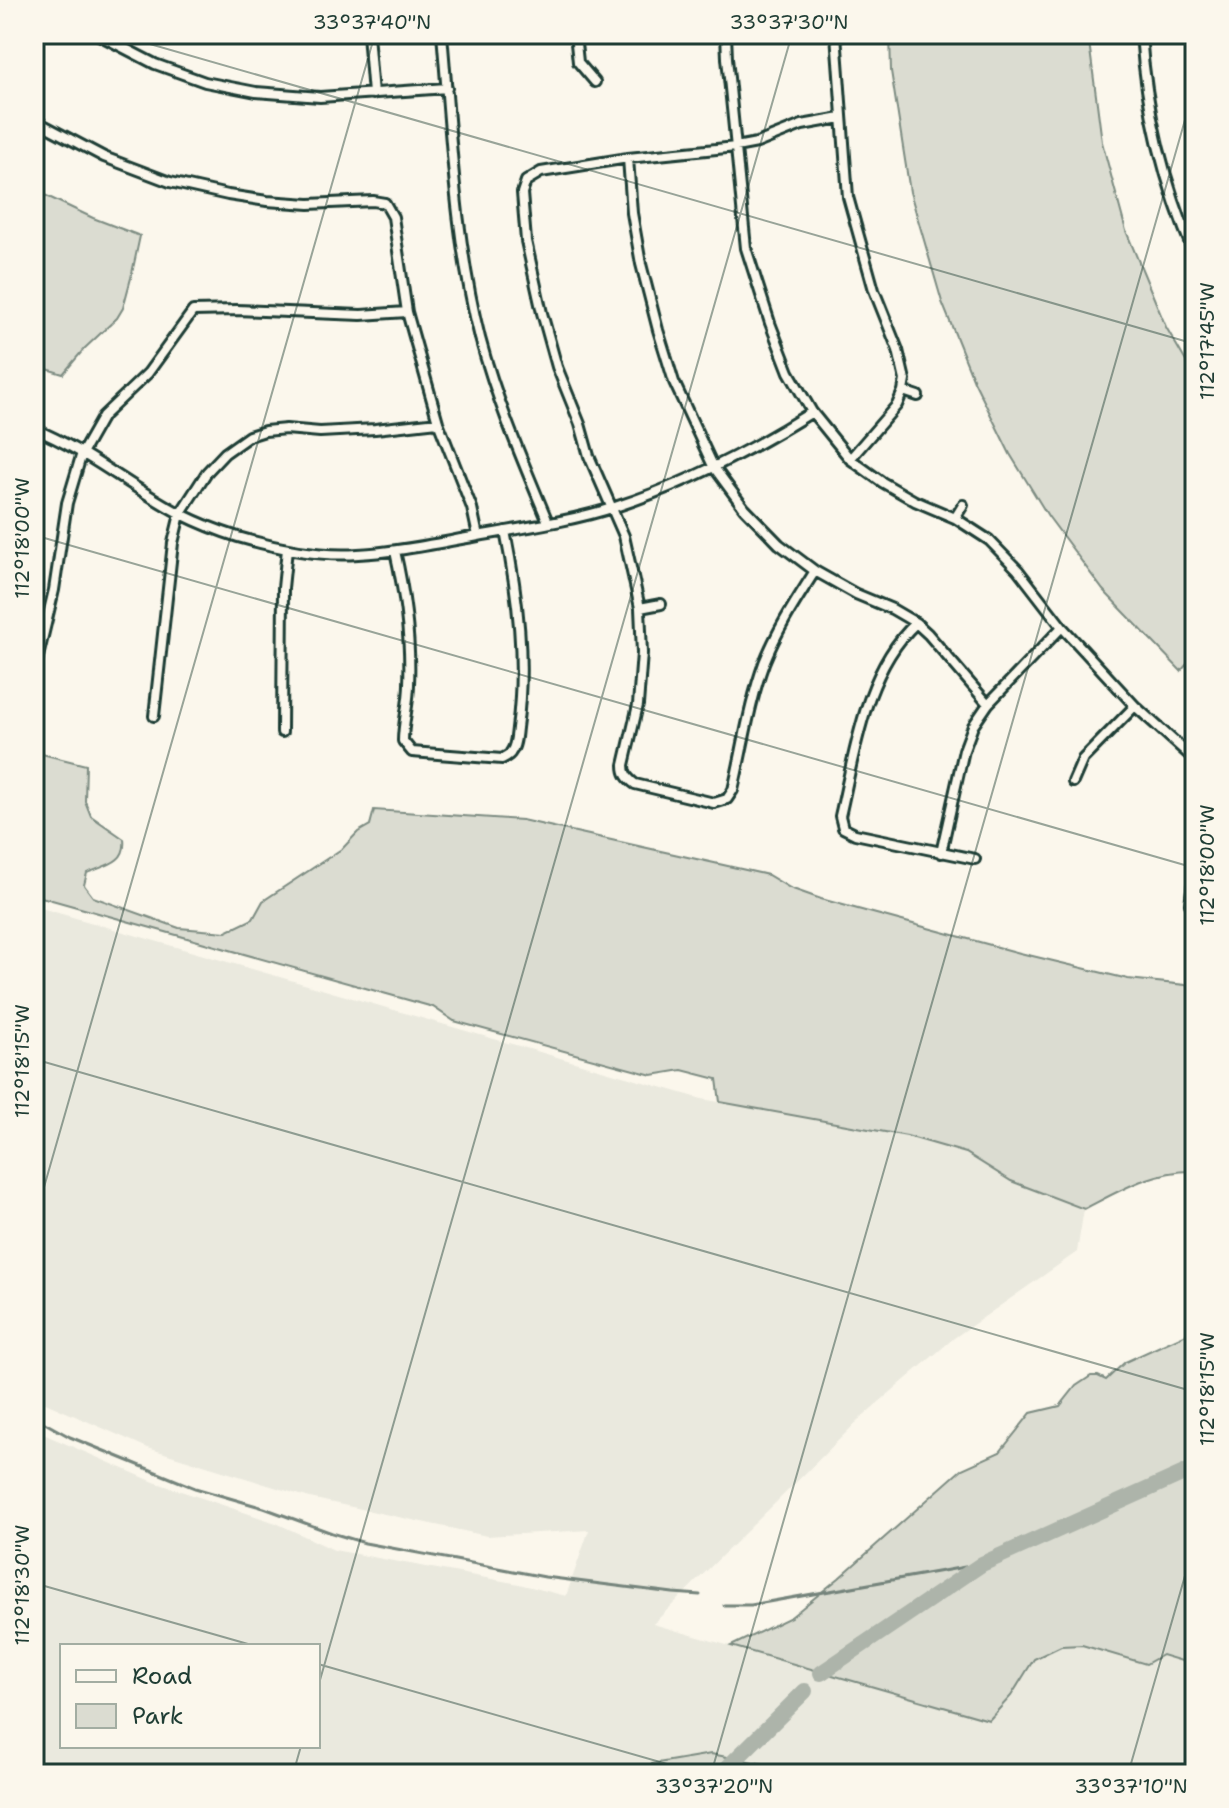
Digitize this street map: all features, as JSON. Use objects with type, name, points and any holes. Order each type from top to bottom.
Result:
[{"type":"street","points":[[97,34],[155,64],[205,82],[256,92],[320,97],[447,88]]},
{"type":"street","points":[[368,34],[373,94]]},
{"type":"street","points":[[442,34],[459,216],[480,337],[499,404],[548,522]]},
{"type":"street","points":[[575,34],[578,62],[595,82]]},
{"type":"street","points":[[726,34],[746,248],[789,372],[812,412],[850,459],[915,501],[955,518],[989,540],[1018,570],[1062,627],[1135,706],[1195,760]]},
{"type":"street","points":[[836,34],[848,197],[874,290],[898,350],[905,380],[897,405],[850,459]]},
{"type":"street","points":[[1141,34],[1152,120],[1180,220],[1195,256]]},
{"type":"street","points":[[815,571],[781,625],[764,664],[733,790],[727,799],[714,803],[635,784],[628,779],[624,765],[638,705],[642,653],[640,608],[624,536],[589,456],[557,367],[526,241],[522,193],[526,181],[541,172],[628,158],[736,147],[757,143],[802,125],[841,118]]},
{"type":"street","points":[[34,120],[104,157],[170,182],[267,201],[385,203],[393,217],[407,312],[438,422],[472,508],[478,536]]},
{"type":"street","points":[[628,158],[632,213],[658,330],[674,382],[713,466],[744,508],[779,544],[815,571],[916,623],[988,704]]},
{"type":"street","points":[[34,674],[54,590],[67,503],[82,453],[103,416],[148,373],[193,311],[361,315],[407,312]]},
{"type":"street","points":[[903,391],[918,396]]},
{"type":"street","points":[[34,429],[82,453],[180,514],[239,537],[287,549],[336,555],[395,551],[613,507],[678,483],[767,440],[812,412]]},
{"type":"street","points":[[154,716],[173,543],[180,514],[207,472],[225,453],[249,436],[265,431],[320,432],[438,422]]},
{"type":"street","points":[[955,518],[963,505]]},
{"type":"street","points":[[395,551],[404,591],[410,647],[403,741],[412,752],[502,759],[511,754],[515,744],[521,640],[505,531]]},
{"type":"street","points":[[282,732],[283,588],[287,549]]},
{"type":"street","points":[[640,608],[661,604]]},
{"type":"street","points":[[916,623],[905,633],[868,699],[840,816],[843,828],[855,834],[975,859]]},
{"type":"street","points":[[941,853],[964,750],[973,726],[988,704],[1062,627]]},
{"type":"street","points":[[1073,782],[1083,759],[1135,706]]},
{"type":"street","points":[[1186,752],[1195,742]]},
{"type":"street","points":[[1190,904],[1195,868]]},
{"type":"shaded area","points":[[34,906],[702,1099],[907,1136],[966,1153],[1011,1181],[1084,1209],[1077,1252],[954,1338],[865,1414],[653,1624],[989,1720],[1011,1696],[1034,1659],[1062,1646],[1082,1645],[1146,1664],[1162,1655],[1195,1665],[1195,1774],[806,1774],[711,1754],[652,1764],[630,1774],[34,1774],[34,1430],[154,1482],[276,1523],[334,1550],[519,1584],[566,1596],[589,1530],[487,1536],[310,1498],[148,1448],[34,1398]]},
{"type":"green space","points":[[890,34],[1088,34],[1102,142],[1126,231],[1166,327],[1195,377],[1195,655],[1181,671],[1103,590],[1048,516],[1010,454],[974,381],[942,302],[910,192],[891,71]]},
{"type":"green space","points":[[34,190],[140,236],[123,308],[63,374],[34,365]]},
{"type":"green space","points":[[34,752],[86,765],[85,801],[91,816],[124,839],[119,858],[87,873],[84,885],[93,897],[179,928],[226,932],[253,919],[263,901],[343,848],[358,832],[370,825],[374,810],[522,820],[768,875],[790,888],[821,899],[1020,953],[1128,979],[1195,986],[1195,1171],[1151,1178],[1084,1209],[1011,1181],[966,1153],[907,1136],[720,1102],[717,1079],[682,1070],[652,1075],[454,1021],[433,1007],[34,895]]},
{"type":"green space","points":[[1195,1330],[1195,1665],[1162,1655],[1146,1664],[1082,1645],[1061,1646],[1034,1659],[1011,1696],[989,1720],[731,1646],[791,1617],[962,1469],[1000,1452],[1031,1413],[1060,1406],[1076,1386],[1091,1376],[1106,1380],[1125,1362]]},
{"type":"green space","points":[[711,1754],[806,1774],[631,1774],[652,1764]]},
{"type":"waterway","points":[[34,1417],[70,1437],[195,1488],[365,1543],[545,1577],[700,1595]]},
{"type":"waterway","points":[[821,1673],[982,1564],[1195,1468]]},
{"type":"waterway","points":[[724,1605],[751,1605],[982,1564]]},
{"type":"waterway","points":[[721,1774],[805,1691]]}]
